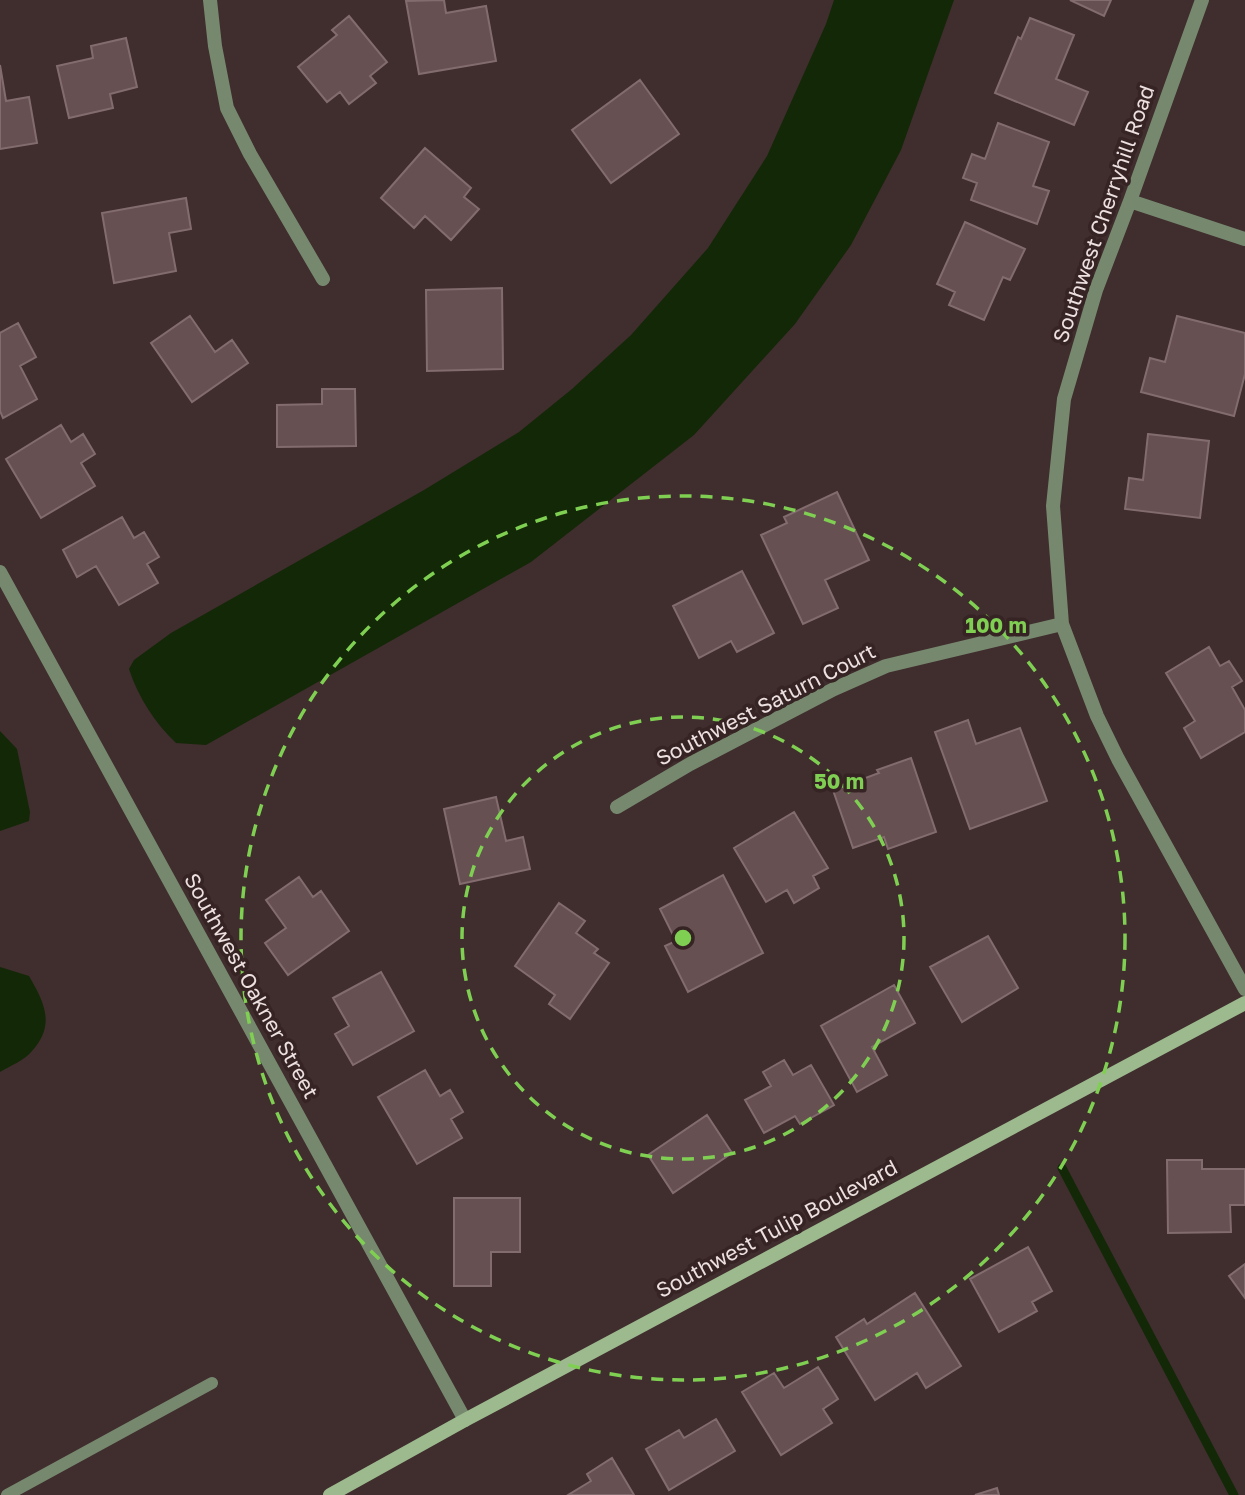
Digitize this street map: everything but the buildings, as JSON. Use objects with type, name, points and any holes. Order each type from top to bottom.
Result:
[{"type":"street","points":[[210,0],[215,46],[227,108],[250,154],[323,279]]},
{"type":"street","name":"Southwest Cherryhill Road","points":[[1202,0],[1096,290],[1064,399],[1053,506],[1062,624],[1097,716],[1245,989]]},
{"type":"street","points":[[1130,201],[1245,239]]},
{"type":"street","name":"Southwest Oakner Street","points":[[0,572],[465,1420]]},
{"type":"street","name":"Southwest Saturn Court","points":[[617,807],[690,764],[886,666],[1062,624]]},
{"type":"street","name":"Southwest Tulip Boulevard","points":[[330,1495],[465,1420],[1245,1003]]},
{"type":"lane","points":[[7,1495],[212,1383]]},
{"type":"shaded area","points":[[834,0],[954,0],[901,150],[851,245],[795,324],[694,435],[531,562],[206,745],[176,743],[154,718],[137,690],[129,669],[134,660],[171,633],[424,490],[519,432],[572,389],[631,335],[708,248],[767,156],[826,24]]},
{"type":"shaded area","points":[[0,731],[17,749],[30,812],[29,821],[0,831]]},
{"type":"shaded area","points":[[0,967],[29,976],[43,1004],[46,1023],[44,1032],[29,1054],[0,1072]]},
{"type":"waterway","points":[[1062,1168],[1234,1495]]}]
